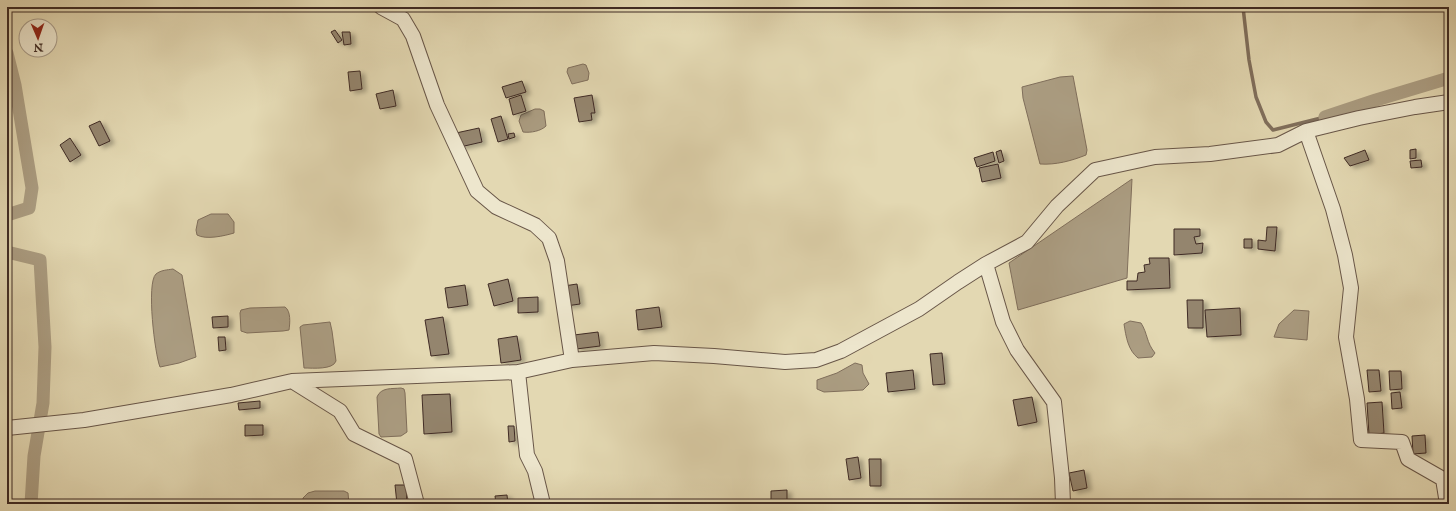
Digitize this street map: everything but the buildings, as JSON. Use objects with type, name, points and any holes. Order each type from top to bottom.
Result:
[{"type":"street","points":[[381,7],[403,19],[413,36],[437,105],[477,191],[496,208],[535,225],[549,238],[557,261],[572,360]]},
{"type":"street","points":[[7,428],[84,420],[230,395],[292,381],[518,372],[572,360],[654,353],[785,362],[816,360],[841,351],[920,309],[986,264],[1026,242],[1057,206],[1095,170],[1155,157],[1210,154],[1278,145],[1306,131],[1358,118],[1449,102]]},
{"type":"street","points":[[1306,131],[1333,209],[1345,255],[1351,288],[1346,337],[1357,399],[1361,440],[1402,442],[1408,459],[1443,479],[1447,504]]},
{"type":"street","points":[[986,264],[1003,322],[1017,350],[1054,402],[1064,504]]},
{"type":"street","points":[[518,372],[527,454],[535,471],[542,504]]},
{"type":"street","points":[[292,381],[340,411],[354,434],[405,459],[417,504]]},
{"type":"shaded area","points":[[583,64],[586,65],[589,73],[588,80],[572,84],[567,72],[568,68]]},
{"type":"shaded area","points":[[1073,76],[1087,150],[1086,155],[1063,162],[1040,164],[1023,98],[1022,87],[1060,77]]},
{"type":"shaded area","points":[[535,109],[544,111],[546,126],[536,131],[523,132],[519,121],[521,115]]},
{"type":"shaded area","points":[[1132,179],[1127,278],[1018,310],[1009,263]]},
{"type":"shaded area","points":[[211,214],[228,214],[234,222],[234,233],[210,237],[197,235],[196,230],[198,220]]},
{"type":"shaded area","points":[[173,269],[182,275],[196,357],[179,363],[160,367],[152,319],[153,280],[156,274],[164,270]]},
{"type":"shaded area","points":[[285,307],[289,314],[289,330],[247,333],[241,331],[241,310],[250,308]]},
{"type":"shaded area","points":[[1294,310],[1309,311],[1307,340],[1274,337],[1279,324]]},
{"type":"shaded area","points":[[1130,321],[1141,323],[1155,353],[1152,357],[1138,358],[1132,351],[1124,324]]},
{"type":"shaded area","points":[[330,322],[336,361],[331,366],[327,367],[304,368],[300,327],[303,325]]},
{"type":"shaded area","points":[[855,363],[862,365],[863,373],[869,384],[863,390],[824,392],[817,389],[817,380],[837,373]]},
{"type":"shaded area","points":[[404,389],[405,393],[407,432],[401,436],[381,437],[379,434],[377,397],[384,390]]},
{"type":"shaded area","points":[[315,491],[344,491],[348,493],[349,504],[303,504],[303,498],[308,493]]},
{"type":"waterway","points":[[1243,7],[1249,60],[1256,97],[1266,122],[1273,130],[1325,117]]},
{"type":"waterway","points":[[7,53],[15,85],[32,188],[29,208],[7,215]]},
{"type":"waterway","points":[[1325,117],[1449,78]]},
{"type":"waterway","points":[[7,252],[40,260],[45,347],[43,403],[34,456],[31,504]]}]
